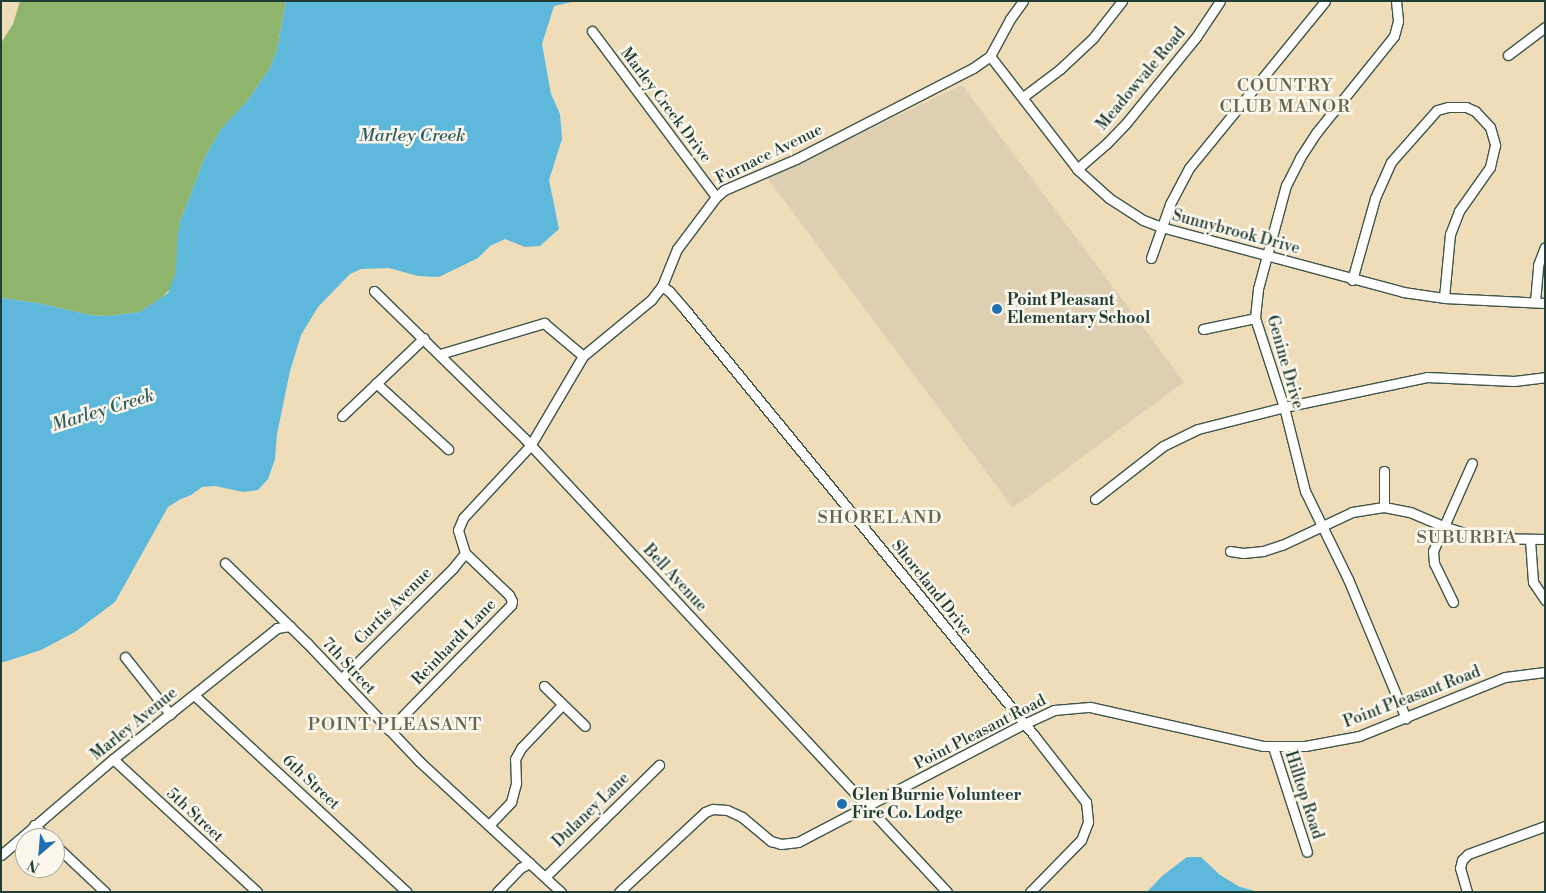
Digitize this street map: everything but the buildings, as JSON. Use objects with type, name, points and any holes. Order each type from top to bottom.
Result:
[{"type":"street","name":"Furnace Avenue","points":[[465,553],[458,530],[464,518],[530,446],[583,356],[651,300],[662,286],[678,249],[716,197],[724,190],[796,159],[871,119],[960,76],[990,56],[1010,19],[1024,1]]},
{"type":"street","points":[[1023,97],[1060,69],[1093,38],[1122,1]]},
{"type":"street","name":"Meadowvale Road","points":[[1077,169],[1106,144],[1142,103],[1196,37],[1220,1]]},
{"type":"street","points":[[1150,258],[1170,204],[1189,168],[1325,1]]},
{"type":"street","name":"Genine Drive","points":[[1396,1],[1398,21],[1394,36],[1316,133],[1286,185],[1258,289],[1255,318],[1284,407],[1305,491],[1320,526],[1348,579],[1406,718]]},
{"type":"street","points":[[1508,55],[1545,27]]},
{"type":"street","name":"Marley Creek Drive","points":[[592,31],[716,197]]},
{"type":"street","name":"Sunnybrook Drive","points":[[990,56],[1077,169],[1108,198],[1141,219],[1161,228],[1403,292],[1444,298],[1540,303]]},
{"type":"street","points":[[1352,280],[1375,198],[1391,162],[1437,110],[1448,107],[1466,107],[1475,111],[1490,127],[1495,145],[1490,167],[1459,211],[1450,234],[1444,298]]},
{"type":"street","points":[[1540,303],[1538,265],[1545,246]]},
{"type":"street","name":"Shoreland Drive","points":[[662,286],[669,291],[687,312],[1086,802],[1088,822],[1081,840],[1030,892]]},
{"type":"street","name":"Bell Avenue","points":[[374,291],[424,338],[530,446],[947,892]]},
{"type":"street","points":[[1203,329],[1255,318]]},
{"type":"street","points":[[440,354],[544,323],[583,356]]},
{"type":"street","points":[[342,416],[424,338]]},
{"type":"street","points":[[1095,499],[1164,446],[1198,430],[1284,407],[1427,377],[1514,381],[1545,377]]},
{"type":"street","points":[[376,383],[448,449]]},
{"type":"street","points":[[1453,602],[1434,563],[1433,551],[1472,463]]},
{"type":"street","points":[[1384,471],[1384,507]]},
{"type":"street","points":[[1230,551],[1243,553],[1263,551],[1282,545],[1352,512],[1384,507],[1410,512],[1443,526],[1480,538],[1545,539]]},
{"type":"street","points":[[1530,540],[1533,582],[1545,600]]},
{"type":"street","name":"Curtis Avenue","points":[[341,679],[453,568],[465,553]]},
{"type":"street","name":"Reinhardt Lane","points":[[389,730],[511,606],[512,601],[509,595],[465,553]]},
{"type":"street","name":"7th Street","points":[[225,563],[290,626],[420,762],[561,892]]},
{"type":"street","name":"Marley Avenue","points":[[1,855],[113,759],[277,628],[290,626]]},
{"type":"street","points":[[125,657],[170,714]]},
{"type":"street","name":"Point Pleasant Road","points":[[619,892],[705,812],[721,808],[736,813],[763,837],[780,844],[798,842],[1054,710],[1090,707],[1273,747],[1337,742],[1359,736],[1505,678],[1545,672]]},
{"type":"street","points":[[544,686],[585,726]]},
{"type":"street","name":"6th Street","points":[[194,695],[408,892]]},
{"type":"street","points":[[488,825],[510,802],[516,784],[515,759],[521,748],[562,705]]},
{"type":"street","name":"Hilltop Road","points":[[1273,747],[1307,852]]},
{"type":"street","name":"5th Street","points":[[113,759],[257,892]]},
{"type":"street","name":"Dulaney Lane","points":[[545,877],[659,765]]},
{"type":"street","points":[[1467,892],[1460,868],[1462,860],[1468,854],[1545,826]]},
{"type":"street","points":[[65,854],[105,892]]},
{"type":"street","points":[[497,892],[520,868],[530,864]]},
{"type":"shaded area","name":"Point Pleasant Elementary School","points":[[962,85],[1184,382],[1013,508],[766,176],[811,157]]},
{"type":"green space","points":[[20,1],[286,1],[277,50],[270,68],[248,100],[221,129],[205,157],[180,222],[176,272],[172,287],[161,298],[140,312],[107,316],[90,315],[38,303],[1,298],[1,43],[13,24]]},
{"type":"water","name":"Marley Creek","points":[[286,1],[577,1],[554,6],[542,44],[551,94],[560,114],[562,139],[549,180],[559,229],[540,246],[525,247],[505,239],[490,246],[478,258],[439,277],[418,276],[389,268],[361,269],[350,274],[318,307],[301,335],[290,371],[277,434],[275,459],[268,479],[258,490],[243,492],[215,486],[202,487],[168,507],[115,602],[75,632],[41,650],[1,663],[1,298],[38,303],[90,315],[107,316],[140,312],[168,293],[176,272],[177,240],[180,222],[205,157],[221,129],[248,100],[270,68],[277,50]]},
{"type":"water","points":[[1187,857],[1201,857],[1220,875],[1240,887],[1259,892],[1147,892],[1162,876]]},
{"type":"place","name":"Point Pleasant Elementary School","points":[[997,309]]},
{"type":"place","name":"Glen Burnie Volunteer Fire Co. Lodge","points":[[842,804]]},
{"type":"district","name":"COUNTRY CLUB MANOR","points":[[1285,97]]},
{"type":"district","name":"SHORELAND","points":[[880,518]]},
{"type":"district","name":"SUBURBIA","points":[[1467,538]]},
{"type":"district","name":"POINT PLEASANT","points":[[395,725]]}]
